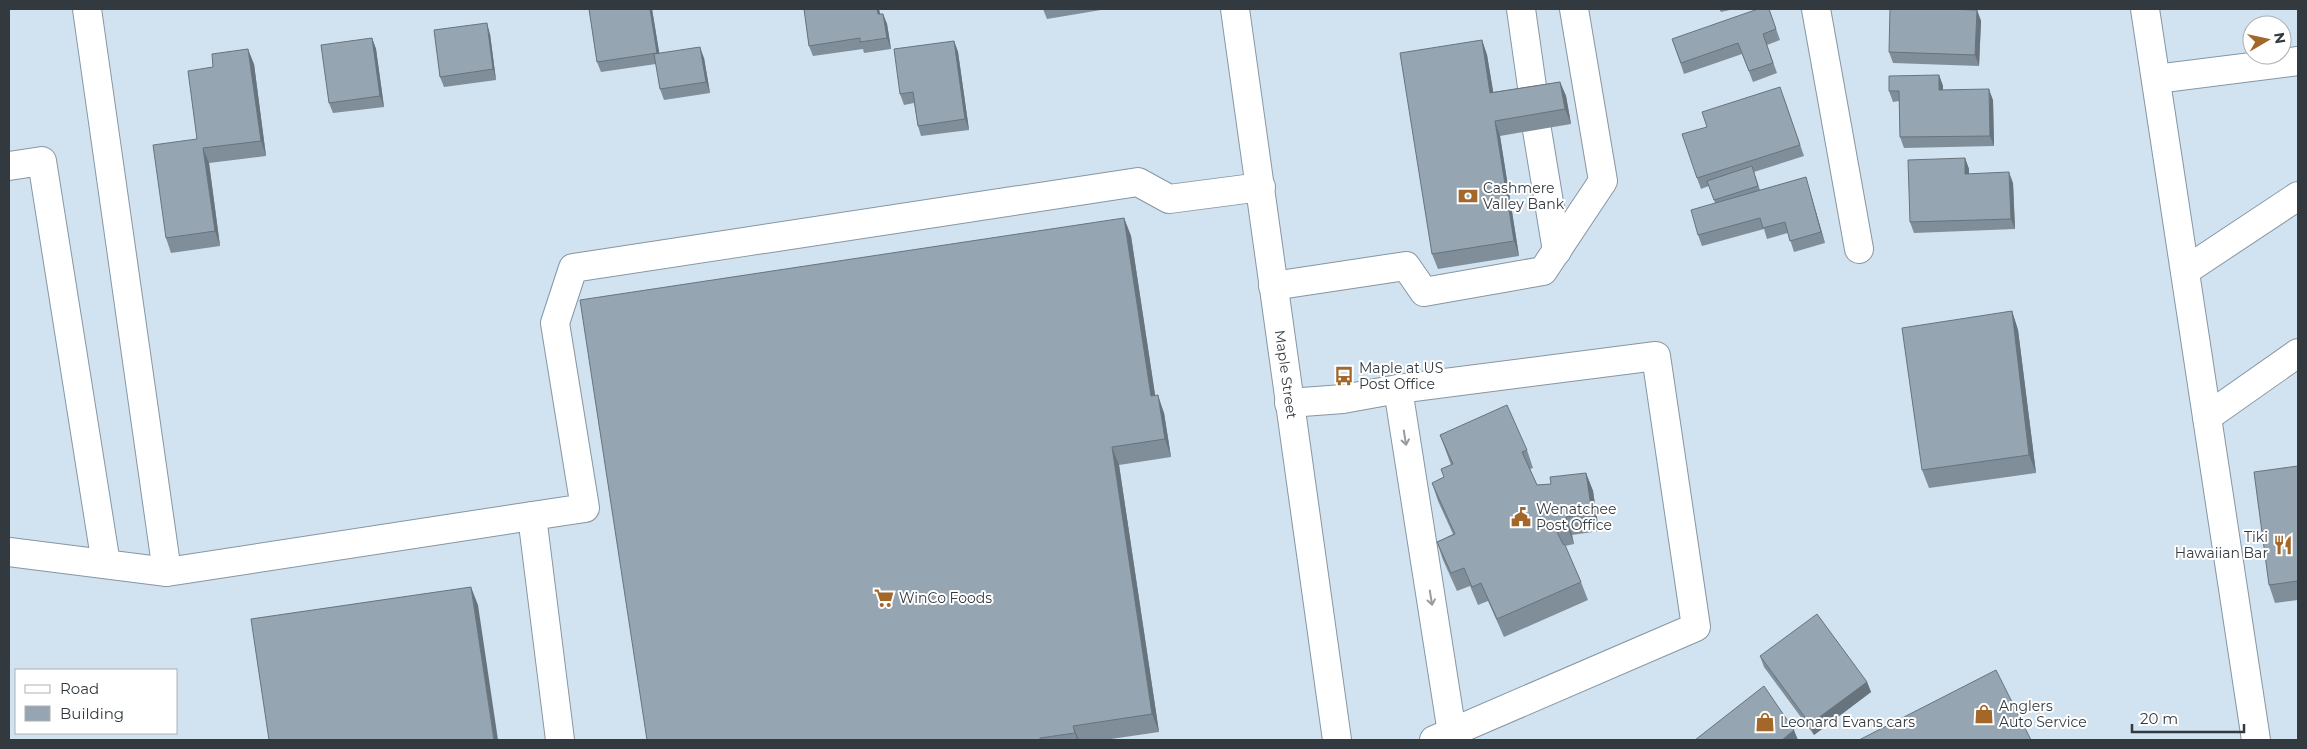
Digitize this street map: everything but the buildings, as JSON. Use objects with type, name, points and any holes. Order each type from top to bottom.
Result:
[{"type":"street","points":[[87,9],[167,572]]},
{"type":"street","name":"Maple Street","points":[[1235,9],[1337,740]]},
{"type":"street","points":[[1521,9],[1534,102]]},
{"type":"street","points":[[1274,286],[1406,266],[1424,292],[1543,271],[1603,181],[1574,9]]},
{"type":"street","points":[[1816,9],[1858,249]]},
{"type":"street","points":[[2145,9],[2256,740]]},
{"type":"street","points":[[2156,79],[2298,61]]},
{"type":"street","points":[[1538,130],[1557,251]]},
{"type":"street","points":[[9,166],[42,161],[106,564]]},
{"type":"street","points":[[9,552],[167,572],[585,508],[555,323],[573,268],[1138,182],[1169,199],[1261,187]]},
{"type":"street","points":[[2185,271],[2298,196]]},
{"type":"street","points":[[2207,417],[2298,353]]},
{"type":"street","points":[[1289,403],[1343,399],[1398,389],[1656,356],[1696,627],[1443,737],[1398,389]]},
{"type":"street","points":[[532,516],[560,740]]},
{"type":"place","name":"Cashmere Valley Bank","points":[[1468,196]]},
{"type":"place","name":"Maple at US Post Office","points":[[1344,376]]},
{"type":"place","name":"Wenatchee Post Office","points":[[1521,517]]},
{"type":"place","name":"Tiki Hawaiian Bar","points":[[2283,545]]},
{"type":"place","name":"WinCo Foods","points":[[884,598]]},
{"type":"place","name":"Anglers Auto Service","points":[[1984,714]]},
{"type":"place","name":"Leonard Evans cars","points":[[1765,722]]}]
